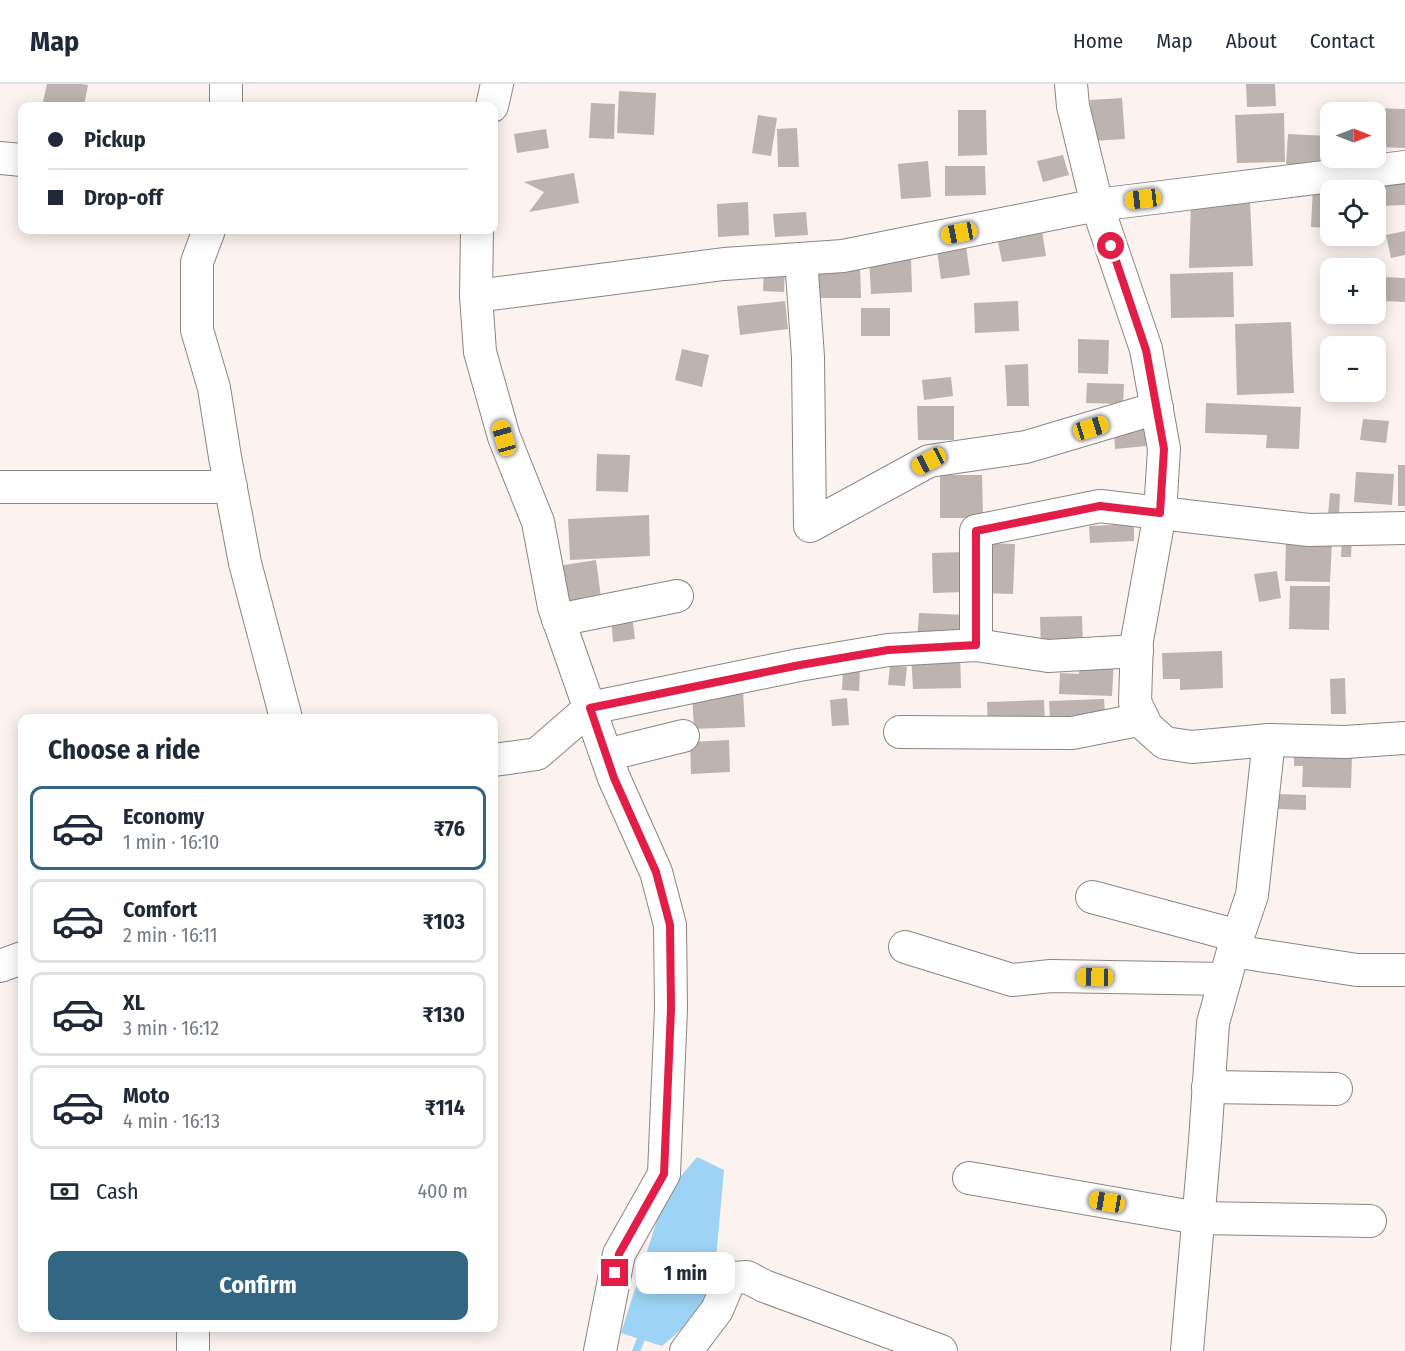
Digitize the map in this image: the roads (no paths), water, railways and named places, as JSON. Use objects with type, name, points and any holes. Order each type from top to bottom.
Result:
[{"type":"street","points":[[226,84],[226,102]]},
{"type":"street","points":[[493,102],[497,84]]},
{"type":"street","points":[[1071,84],[1073,106],[1097,205],[1146,350],[1164,449],[1160,513],[1137,640],[1135,702],[1147,727],[1165,743],[1192,747],[1269,740],[1345,742],[1405,738]]},
{"type":"street","points":[[0,158],[18,160]]},
{"type":"street","points":[[476,296],[724,264],[843,256],[1097,205],[1405,166]]},
{"type":"street","points":[[208,234],[197,262],[197,330],[214,388],[245,563],[285,714]]},
{"type":"street","points":[[477,234],[476,296],[480,352],[504,438],[538,522],[558,620],[614,778],[656,872],[670,925],[671,1009],[664,1174],[619,1254],[600,1351]]},
{"type":"street","points":[[801,259],[808,357],[810,526],[929,461],[1026,447],[1157,408]]},
{"type":"street","points":[[0,487],[231,487]]},
{"type":"street","points":[[976,645],[976,531],[1100,506],[1309,530],[1405,528]]},
{"type":"street","points":[[558,620],[677,596]]},
{"type":"street","points":[[498,759],[537,754],[590,708],[800,665],[888,650],[976,645],[1048,656],[1137,651]]},
{"type":"street","points":[[900,732],[1072,733],[1143,719]]},
{"type":"street","points":[[606,755],[683,736]]},
{"type":"street","points":[[1187,1351],[1213,1023],[1252,895],[1269,740]]},
{"type":"street","points":[[1092,897],[1232,955]]},
{"type":"street","points":[[905,947],[1012,980],[1232,955],[1357,970],[1405,970]]},
{"type":"street","points":[[0,966],[18,959]]},
{"type":"street","points":[[1208,1087],[1336,1089]]},
{"type":"street","points":[[969,1178],[1198,1218],[1370,1221]]},
{"type":"street","points":[[686,1351],[717,1310],[728,1284],[734,1278],[747,1277],[764,1286],[941,1351]]},
{"type":"street","points":[[192,1351],[193,1332]]},
{"type":"water","points":[[697,1157],[724,1170],[712,1303],[662,1346],[621,1333],[665,1195]]},
{"type":"waterway","points":[[636,1351],[644,1332]]}]
